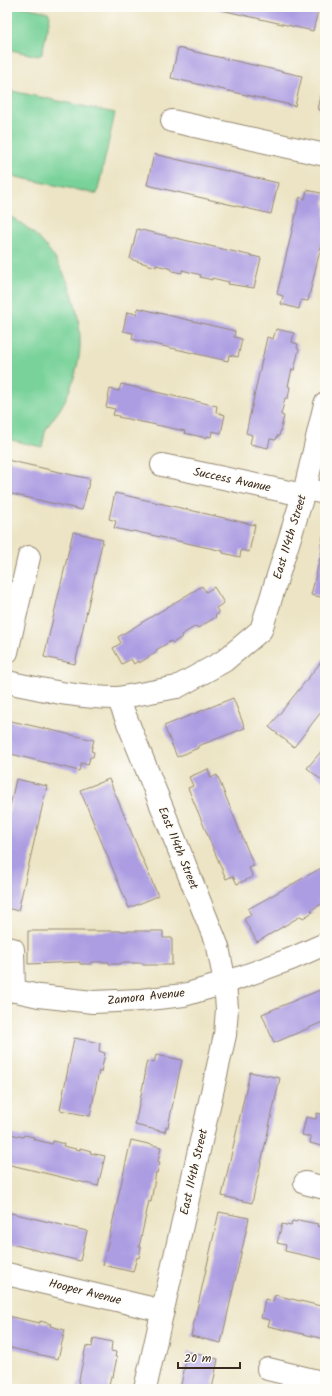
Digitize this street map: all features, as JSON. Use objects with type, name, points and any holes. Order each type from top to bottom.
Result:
[{"type":"street","points":[[172,121],[325,155]]},
{"type":"street","name":"East 114th Street","points":[[145,1389],[225,1035],[227,1009],[225,983],[218,947],[118,698],[177,687],[224,661],[261,630],[311,492],[325,404]]},
{"type":"street","name":"Success Avanue","points":[[162,465],[311,492]]},
{"type":"street","points":[[7,652],[29,557]]},
{"type":"street","points":[[7,682],[62,694],[94,698],[118,698]]},
{"type":"street","name":"Zamora Avenue","points":[[11,990],[39,996],[93,1002],[140,1000],[184,995],[225,983],[291,959],[325,944]]},
{"type":"street","points":[[7,948],[13,949],[11,990]]},
{"type":"street","name":"Hooper Avenue","points":[[7,1274],[163,1311]]},
{"type":"street","points":[[268,1369],[325,1382]]},
{"type":"green space","points":[[7,7],[25,7],[48,12],[50,16],[42,54],[38,56],[7,49]]},
{"type":"green space","points":[[7,90],[115,113],[97,194],[7,175]]},
{"type":"green space","points":[[7,215],[24,225],[51,253],[62,270],[76,306],[80,345],[78,364],[70,390],[64,403],[46,429],[42,447],[7,439]]},
{"type":"building","points":[[208,7],[319,7],[313,31]]},
{"type":"building","points":[[178,48],[302,76],[295,106],[171,78]]},
{"type":"building","points":[[322,92],[325,92],[325,111],[318,109]]},
{"type":"building","points":[[154,154],[278,183],[271,214],[147,185]]},
{"type":"building","points":[[307,190],[325,194],[325,229],[308,301],[301,300],[299,309],[281,304],[283,296],[277,294],[300,197],[305,199]]},
{"type":"building","points":[[137,229],[261,258],[254,288],[228,284],[229,282],[212,278],[212,280],[200,277],[201,275],[182,270],[182,273],[172,271],[172,269],[156,265],[156,267],[130,259]]},
{"type":"building","points":[[138,308],[235,331],[234,337],[242,339],[238,357],[229,355],[228,361],[132,339],[133,333],[123,331],[127,312],[137,314]]},
{"type":"building","points":[[276,329],[294,333],[292,342],[298,344],[297,348],[299,349],[288,386],[290,387],[288,398],[285,398],[281,415],[284,416],[279,436],[277,436],[276,440],[270,439],[268,448],[250,444],[252,435],[246,433],[267,337],[273,339]]},
{"type":"building","points":[[121,384],[217,406],[216,412],[225,415],[221,433],[212,431],[211,437],[207,436],[207,438],[184,433],[185,431],[113,415],[115,409],[106,407],[110,389],[119,391]]},
{"type":"building","points":[[7,460],[90,479],[82,510],[7,493]]},
{"type":"building","points":[[115,493],[255,525],[249,552],[241,550],[240,557],[223,553],[223,551],[114,528],[116,521],[109,519]]},
{"type":"building","points":[[73,532],[103,539],[75,664],[44,657]]},
{"type":"building","points":[[324,532],[325,598],[311,595],[323,546],[321,545]]},
{"type":"building","points":[[202,586],[206,592],[214,587],[224,603],[216,608],[219,613],[215,616],[216,617],[198,628],[196,626],[181,635],[182,637],[173,643],[171,641],[139,663],[138,661],[134,664],[131,659],[122,664],[113,648],[121,643],[118,637]]},
{"type":"building","points":[[325,657],[325,707],[294,747],[269,727]]},
{"type":"building","points":[[233,698],[245,728],[198,746],[198,748],[177,757],[164,726]]},
{"type":"building","points":[[7,720],[94,740],[91,751],[94,752],[93,757],[90,757],[88,765],[81,763],[79,771],[7,753]]},
{"type":"building","points":[[325,747],[325,783],[307,768]]},
{"type":"building","points":[[208,769],[211,778],[217,775],[254,866],[249,868],[253,877],[237,884],[233,876],[226,879],[188,788],[193,786],[189,777]]},
{"type":"building","points":[[16,779],[47,786],[18,911],[7,908],[7,820]]},
{"type":"building","points":[[109,779],[158,896],[129,908],[80,790]]},
{"type":"building","points":[[325,866],[325,902],[311,910],[313,912],[303,918],[301,916],[257,942],[244,919],[251,915],[248,909]]},
{"type":"building","points":[[28,931],[163,931],[163,938],[172,938],[172,965],[143,965],[143,963],[109,964],[109,962],[91,962],[91,964],[80,964],[80,962],[28,964]]},
{"type":"building","points":[[325,988],[325,1021],[274,1043],[262,1014]]},
{"type":"building","points":[[74,1038],[100,1043],[99,1051],[105,1053],[101,1072],[99,1071],[90,1116],[60,1110]]},
{"type":"building","points":[[156,1055],[182,1060],[168,1127],[166,1127],[165,1132],[135,1125],[147,1061],[154,1063]]},
{"type":"building","points":[[250,1072],[280,1078],[252,1203],[222,1196]]},
{"type":"building","points":[[317,1113],[325,1115],[325,1147],[310,1143],[311,1137],[302,1135],[306,1117],[316,1119]]},
{"type":"building","points":[[7,1133],[23,1137],[24,1135],[34,1137],[33,1139],[52,1144],[53,1141],[64,1144],[63,1146],[80,1150],[80,1148],[91,1151],[90,1153],[105,1156],[98,1186],[7,1164]]},
{"type":"building","points":[[131,1140],[161,1147],[158,1162],[160,1162],[157,1173],[156,1172],[151,1202],[149,1201],[139,1247],[141,1247],[139,1258],[137,1257],[133,1272],[103,1265]]},
{"type":"building","points":[[7,1212],[87,1231],[80,1261],[7,1243]]},
{"type":"building","points":[[219,1212],[249,1218],[221,1343],[191,1336]]},
{"type":"building","points":[[298,1220],[318,1224],[317,1226],[325,1228],[325,1260],[285,1251],[286,1245],[277,1243],[282,1224],[291,1226],[292,1221],[297,1222]]},
{"type":"building","points":[[275,1295],[325,1307],[325,1339],[268,1326],[270,1320],[261,1318],[265,1299],[273,1301]]},
{"type":"building","points":[[7,1316],[40,1323],[40,1321],[51,1324],[50,1326],[65,1330],[58,1359],[7,1347]]},
{"type":"building","points":[[94,1338],[112,1342],[111,1351],[116,1352],[115,1357],[117,1357],[113,1377],[111,1376],[108,1389],[77,1389],[86,1346],[92,1347]]},
{"type":"building","points":[[188,1352],[218,1359],[212,1389],[180,1389]]}]
